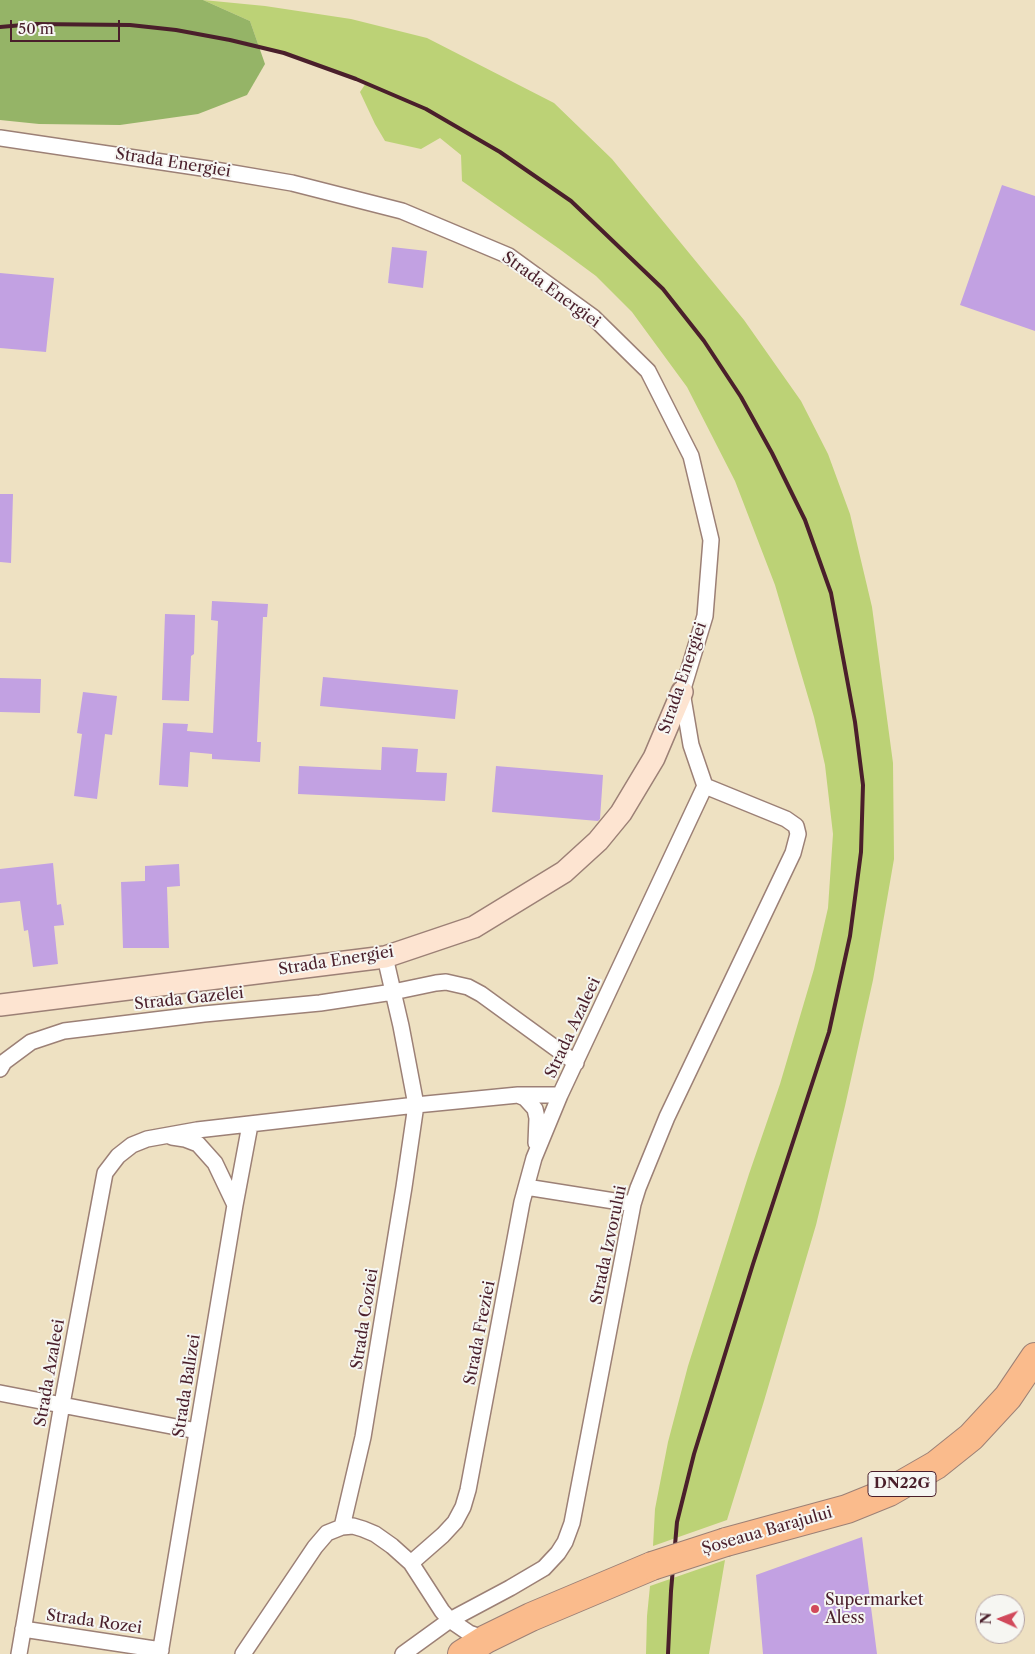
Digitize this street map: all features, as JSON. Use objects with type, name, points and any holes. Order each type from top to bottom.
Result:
[{"type":"highway","name":"Șoseaua Barajului","points":[[462,1654],[486,1639],[531,1618],[652,1566],[726,1542],[847,1509],[889,1492],[936,1465],[971,1437],[1008,1397],[1035,1357]]},
{"type":"street","name":"Strada Energiei","points":[[0,138],[181,164],[292,183],[402,210],[509,256],[593,317],[648,371],[691,456],[712,540],[705,616],[682,692],[654,758],[621,814],[598,841],[564,872],[474,927],[385,957],[0,1006]]},
{"type":"street","points":[[682,692],[691,745],[705,786]]},
{"type":"street","name":"Strada Azaleei","points":[[19,1654],[62,1404],[105,1173],[118,1156],[132,1145],[147,1139],[197,1130],[518,1095],[560,1095],[705,786]]},
{"type":"street","name":"Strada Izvorului","points":[[403,1654],[450,1620],[544,1568],[565,1542],[572,1523],[633,1204],[667,1118],[793,853],[798,834],[796,826],[786,819],[705,786]]},
{"type":"street","name":"Strada Coziei","points":[[342,1527],[362,1438],[416,1105],[385,957]]},
{"type":"street","name":"Strada Gazelei","points":[[0,1069],[4,1062],[30,1042],[64,1030],[320,1003],[393,992],[436,982],[468,987],[576,1063]]},
{"type":"street","points":[[518,1095],[525,1098],[535,1109],[537,1130],[534,1158]]},
{"type":"street","name":"Strada Freziei","points":[[411,1563],[443,1535],[455,1522],[463,1507],[468,1490],[526,1187],[534,1158],[560,1095]]},
{"type":"street","name":"Strada Balizei","points":[[160,1652],[250,1125]]},
{"type":"street","name":"Strada Azaleei","points":[[166,1136],[185,1139],[198,1144],[215,1163],[235,1205]]},
{"type":"street","points":[[526,1187],[633,1204]]},
{"type":"street","points":[[0,1392],[197,1431]]},
{"type":"street","points":[[243,1654],[315,1547],[327,1534],[342,1527],[353,1526],[375,1534],[392,1546],[411,1563],[442,1611],[450,1620],[469,1633],[486,1639]]},
{"type":"street","name":"Strada Rozei","points":[[23,1629],[160,1652]]},
{"type":"green space","points":[[0,0],[203,0],[250,21],[265,64],[247,95],[198,114],[120,125],[39,124],[0,120]]},
{"type":"green space","points":[[203,0],[265,6],[351,19],[427,38],[554,103],[612,159],[744,320],[801,401],[828,454],[850,514],[872,607],[893,763],[894,859],[873,980],[816,1225],[727,1520],[653,1546],[655,1509],[668,1442],[688,1366],[749,1174],[780,1084],[814,969],[828,908],[833,834],[825,765],[814,717],[775,585],[735,481],[687,387],[632,312],[596,276],[462,181],[461,155],[440,138],[421,149],[385,141],[360,92],[366,83],[284,53],[259,47],[250,21]]},
{"type":"green space","points":[[725,1560],[709,1654],[646,1654],[650,1586]]},
{"type":"building","points":[[1002,185],[1035,196],[1035,331],[960,305]]},
{"type":"building","points":[[392,247],[427,251],[423,288],[388,283]]},
{"type":"building","points":[[0,273],[54,278],[46,352],[0,348]]},
{"type":"building","points":[[0,494],[13,494],[11,563],[0,562]]},
{"type":"building","points":[[212,601],[268,604],[267,617],[263,617],[257,742],[261,742],[260,762],[212,759],[212,754],[190,752],[188,787],[159,785],[163,723],[188,724],[187,731],[213,733],[218,621],[211,620]]},
{"type":"building","points":[[165,614],[195,615],[194,654],[191,656],[189,701],[162,700]]},
{"type":"building","points":[[323,677],[458,690],[455,719],[320,706]]},
{"type":"building","points":[[0,678],[41,679],[40,713],[0,712]]},
{"type":"building","points":[[83,692],[117,696],[112,735],[105,734],[97,799],[74,796],[82,734],[77,733]]},
{"type":"building","points":[[382,747],[418,749],[416,772],[447,773],[445,801],[298,794],[299,766],[381,770]]},
{"type":"building","points":[[496,766],[603,775],[600,819],[598,821],[492,812]]},
{"type":"building","points":[[53,863],[57,905],[61,904],[64,925],[54,926],[58,964],[33,967],[28,930],[24,931],[20,901],[0,903],[0,869]]},
{"type":"building","points":[[179,864],[180,886],[167,887],[169,948],[123,948],[121,882],[145,881],[145,866]]},
{"type":"building","name":"Supermarket Aless","points":[[862,1537],[877,1654],[763,1654],[756,1575]]},
{"type":"railway","points":[[0,27],[34,24],[130,25],[176,30],[284,53],[356,79],[426,109],[500,152],[571,201],[663,289],[704,341],[741,397],[772,453],[805,520],[831,593],[855,722],[863,785],[861,852],[850,936],[829,1032],[753,1264],[694,1454],[677,1522],[668,1654]]},
{"type":"place","name":"Supermarket Aless","points":[[815,1609]]}]
